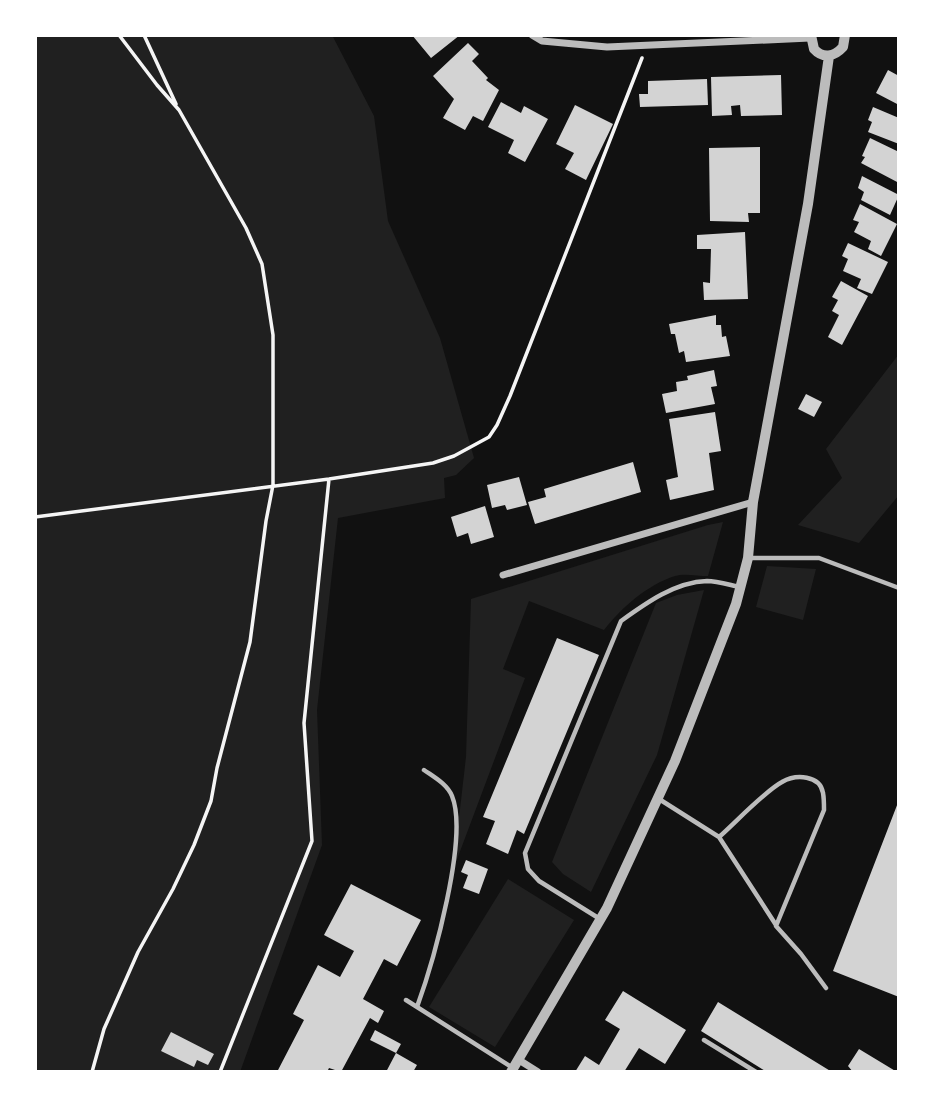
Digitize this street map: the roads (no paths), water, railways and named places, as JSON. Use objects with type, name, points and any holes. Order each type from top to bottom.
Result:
[{"type":"street","points":[[532,35],[542,41],[607,47],[811,37],[814,49],[828,56],[834,55],[843,47],[845,35]]},
{"type":"street","points":[[538,1072],[514,1067],[600,920],[658,798],[675,761],[741,587],[748,558],[753,502],[808,204],[828,56]]},
{"type":"street","points":[[503,575],[753,502]]},
{"type":"lane","points":[[748,558],[819,558],[899,588]]},
{"type":"lane","points":[[600,920],[539,881],[528,869],[525,853],[621,621],[648,601],[678,587],[707,581],[741,587]]},
{"type":"lane","points":[[417,1007],[430,969],[449,892],[455,845],[455,807],[451,793],[441,782],[424,771]]},
{"type":"lane","points":[[719,837],[781,782],[796,777],[819,783],[823,793],[824,810],[776,926]]},
{"type":"lane","points":[[658,798],[719,837],[776,926],[826,988]]},
{"type":"lane","points":[[406,999],[514,1067]]},
{"type":"lane","points":[[704,1040],[756,1072]]}]
